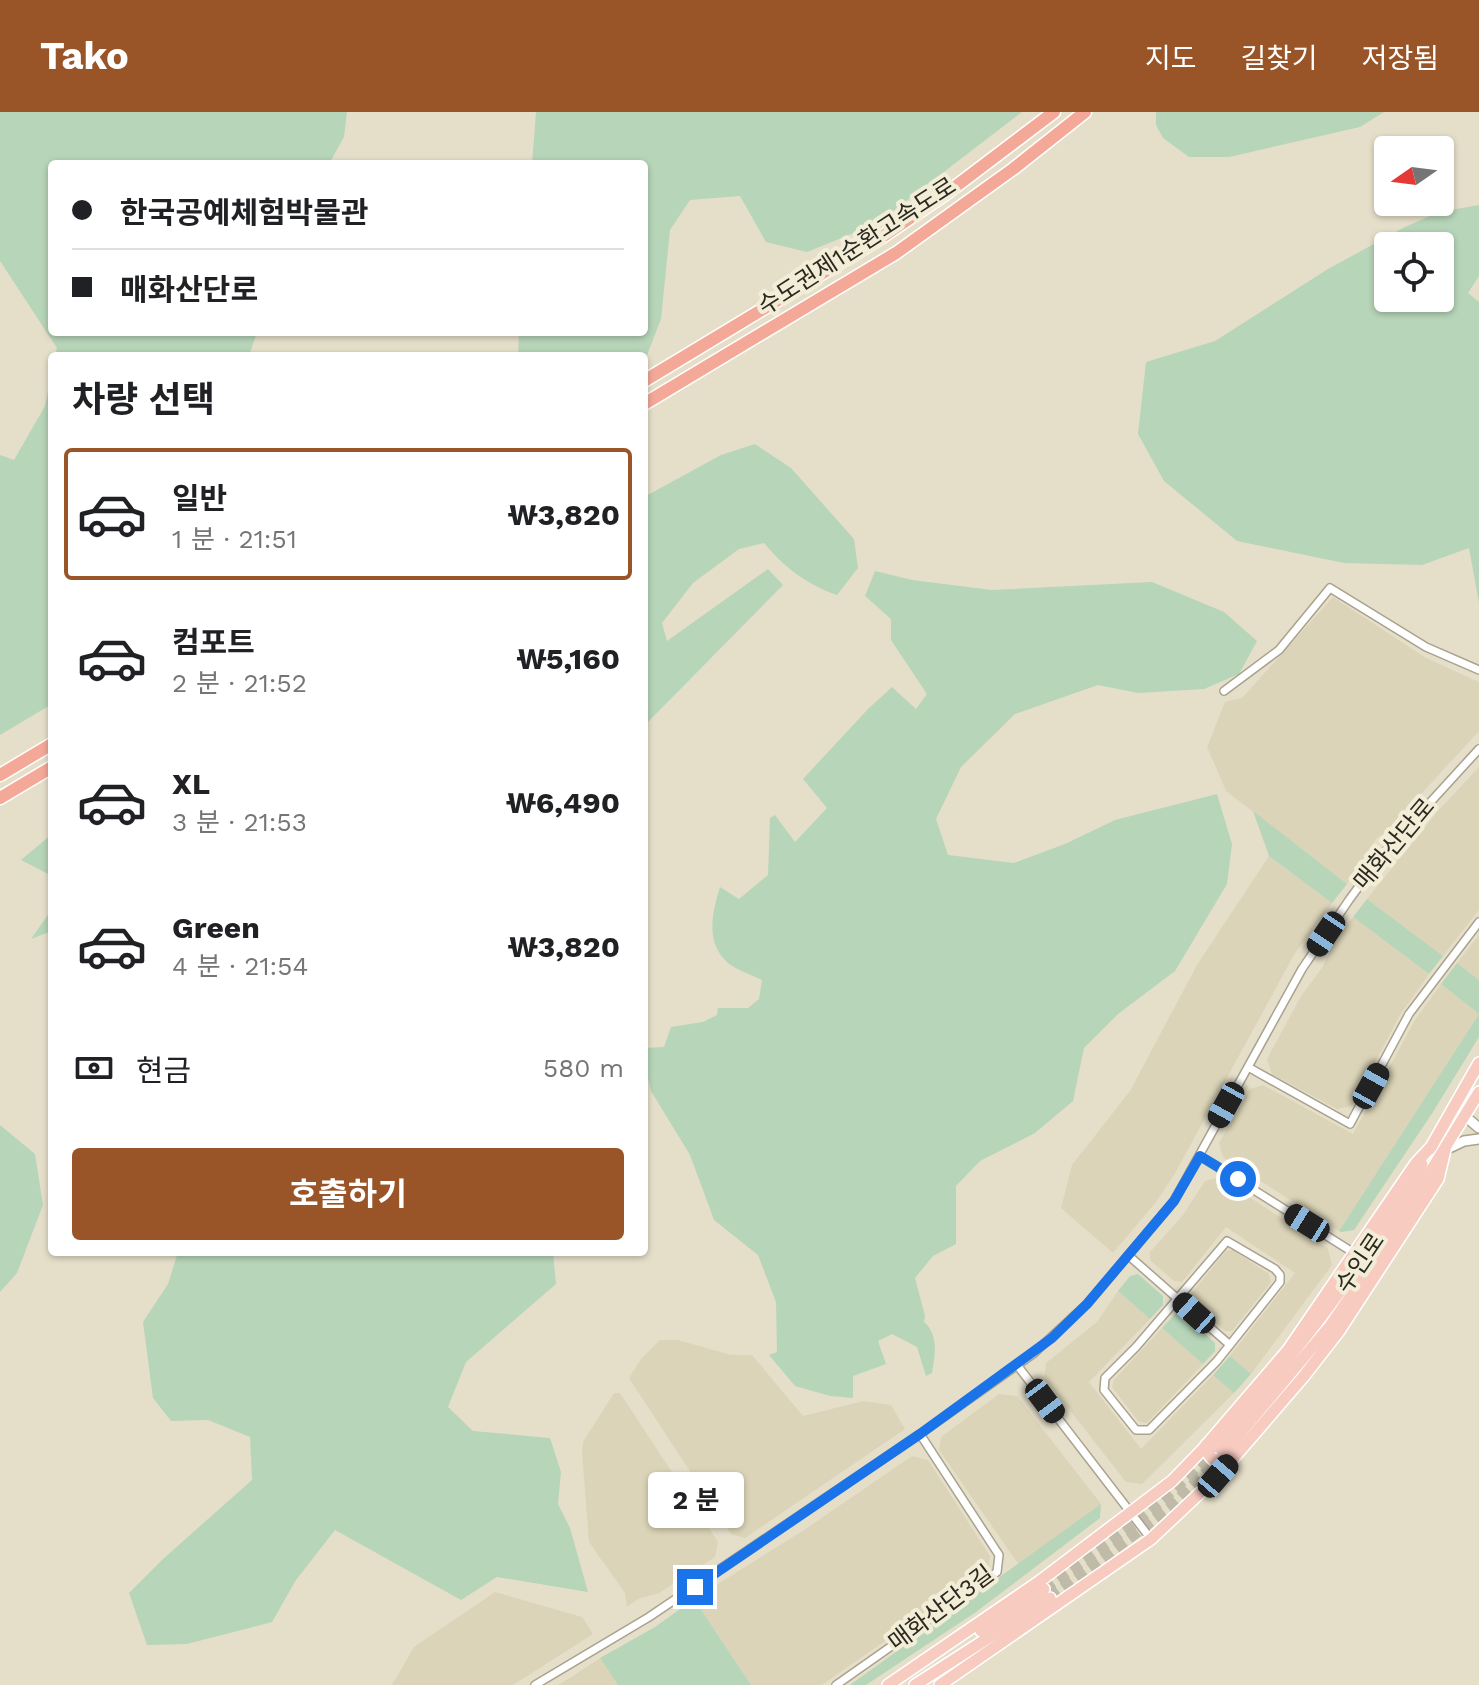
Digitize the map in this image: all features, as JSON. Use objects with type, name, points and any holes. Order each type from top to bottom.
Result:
[{"type":"highway","name":"수도권제1순환고속도로","points":[[648,379],[879,239],[947,193],[1054,112]]},
{"type":"highway","name":"수도권제1순환고속도로","points":[[648,402],[896,253],[990,187],[1085,112]]},
{"type":"highway","points":[[0,775],[48,746]]},
{"type":"highway","points":[[0,798],[48,769]]},
{"type":"main road","name":"수인로","points":[[1218,1453],[1319,1324],[1387,1225],[1479,1063]]},
{"type":"main road","name":"수인로","points":[[1218,1453],[1330,1326],[1445,1150],[1479,1092]]},
{"type":"main road","points":[[940,1685],[1151,1539],[1218,1453],[1416,1163],[1432,1146]]},
{"type":"main road","points":[[888,1685],[1040,1581],[1172,1481],[1218,1453]]},
{"type":"main road","points":[[900,1685],[1047,1594],[915,1685]]},
{"type":"street","points":[[1224,691],[1279,650],[1330,588],[1426,647],[1479,670]]},
{"type":"street","name":"매화산단로","points":[[535,1685],[662,1608],[920,1434],[1052,1338],[1087,1304],[1174,1201],[1302,969],[1349,900],[1392,844],[1479,749]]},
{"type":"street","points":[[1248,1067],[1350,1124],[1409,1014],[1479,922]]},
{"type":"street","points":[[1453,1108],[1479,1128]]},
{"type":"street","points":[[1445,1150],[1464,1141],[1479,1139]]},
{"type":"street","points":[[1200,1156],[1354,1253]]},
{"type":"street","points":[[1227,1241],[1280,1275],[1280,1282],[1190,1390],[1149,1430],[1136,1430],[1104,1390],[1103,1383],[1177,1297],[1227,1241]]},
{"type":"street","points":[[1128,1255],[1230,1345]]},
{"type":"street","points":[[1017,1365],[1151,1539]]},
{"type":"street","name":"매화산단3길","points":[[836,1685],[997,1572],[1000,1565],[999,1555],[920,1434]]},
{"type":"shaded area","points":[[1333,597],[1426,658],[1479,682],[1479,731],[1388,830],[1375,840],[1347,884],[1226,791],[1207,747],[1225,702],[1242,698]]},
{"type":"shaded area","points":[[1479,767],[1479,910],[1443,956],[1367,899],[1438,811]]},
{"type":"shaded area","points":[[1269,856],[1332,903],[1295,953],[1174,1175],[1156,1202],[1113,1253],[1061,1208],[1072,1165],[1130,1091],[1197,965]]},
{"type":"shaded area","points":[[1353,917],[1429,974],[1400,1015],[1352,1106],[1337,1109],[1272,1074],[1267,1059],[1301,996],[1322,968],[1336,938]]},
{"type":"shaded area","points":[[1479,935],[1479,980],[1457,963]]},
{"type":"shaded area","points":[[1441,984],[1479,1014],[1339,1231],[1223,1157],[1219,1143],[1250,1089],[1263,1085],[1353,1134],[1415,1020]]},
{"type":"shaded area","points":[[1219,1177],[1328,1249],[1332,1265],[1251,1374],[1230,1356],[1295,1273],[1226,1227],[1182,1282],[1174,1281],[1150,1260],[1150,1252],[1183,1215],[1205,1181]]},
{"type":"shaded area","points":[[1233,1250],[1269,1274],[1271,1282],[1232,1331],[1225,1331],[1192,1302],[1191,1294],[1226,1251]]},
{"type":"shaded area","points":[[1118,1291],[1150,1319],[1089,1382],[1141,1449],[1213,1375],[1234,1393],[1142,1484],[1126,1482],[1044,1377],[1046,1363],[1097,1322]]},
{"type":"shaded area","points":[[1162,1328],[1203,1364],[1147,1423],[1139,1422],[1112,1387],[1114,1380]]},
{"type":"shaded area","points":[[660,1340],[678,1340],[731,1355],[752,1355],[803,1416],[863,1401],[891,1405],[905,1429],[745,1538],[731,1534],[629,1378],[641,1359]]},
{"type":"shaded area","points":[[614,1393],[620,1393],[718,1542],[715,1557],[659,1593],[638,1599],[627,1607],[625,1593],[589,1542],[582,1452],[583,1442]]},
{"type":"shaded area","points":[[999,1394],[1017,1396],[1101,1504],[1019,1565],[939,1450],[941,1437]]},
{"type":"shaded area","points":[[912,1456],[928,1460],[990,1556],[988,1569],[822,1685],[751,1685],[694,1599],[804,1530]]},
{"type":"shaded area","points":[[495,1592],[582,1617],[593,1634],[513,1685],[392,1685],[414,1647]]},
{"type":"shaded area","points":[[600,1658],[618,1685],[558,1685],[573,1676]]},
{"type":"green space","points":[[0,112],[347,112],[344,137],[331,160],[48,160],[48,334],[0,261]]},
{"type":"green space","points":[[536,112],[1022,112],[876,224],[807,252],[766,242],[740,196],[690,200],[670,230],[661,319],[648,353],[518,352],[519,336],[648,336],[648,160],[532,160]]},
{"type":"green space","points":[[1156,112],[1384,112],[1360,127],[1229,157],[1189,157],[1163,138],[1156,125]]},
{"type":"green space","points":[[1479,205],[1479,276],[1468,293],[1479,302],[1479,603],[1469,548],[1422,565],[1344,563],[1237,541],[1164,481],[1138,434],[1146,362],[1215,341],[1328,269],[1374,244],[1374,312],[1454,312],[1454,232],[1396,232],[1430,216],[1454,216],[1454,209]]},
{"type":"green space","points":[[49,336],[256,336],[250,352],[56,352],[57,348]]},
{"type":"green space","points":[[48,391],[48,706],[0,735],[0,455],[14,460],[45,406]]},
{"type":"green space","points":[[755,444],[791,468],[854,539],[858,568],[837,595],[797,574],[764,543],[739,549],[693,583],[662,623],[667,641],[768,569],[783,585],[648,722],[648,495],[721,455]]},
{"type":"green space","points":[[875,571],[912,580],[992,590],[1152,582],[1224,612],[1257,641],[1239,674],[1204,689],[1138,693],[1098,685],[1015,714],[961,767],[936,819],[948,855],[1014,863],[1065,844],[1115,820],[1217,794],[1232,844],[1227,884],[1175,971],[1118,1014],[1084,1048],[1073,1101],[1035,1133],[980,1161],[956,1186],[956,1244],[933,1256],[915,1278],[924,1322],[934,1339],[932,1373],[926,1376],[917,1347],[892,1334],[878,1341],[886,1364],[853,1376],[853,1398],[830,1396],[795,1386],[769,1355],[777,1352],[776,1302],[758,1255],[714,1220],[690,1155],[651,1091],[648,1048],[664,1047],[671,1027],[703,1022],[717,1015],[718,1008],[748,1008],[759,999],[762,980],[728,963],[716,946],[712,927],[720,887],[739,899],[768,875],[770,818],[775,815],[795,842],[827,808],[803,779],[868,709],[892,687],[916,709],[927,694],[891,640],[891,619],[865,596]]},
{"type":"green space","points":[[1253,811],[1347,884],[1332,903],[1269,856]]},
{"type":"green space","points":[[48,837],[48,874],[21,860]]},
{"type":"green space","points":[[1367,899],[1443,956],[1429,974],[1353,917]]},
{"type":"green space","points":[[48,915],[48,933],[31,939]]},
{"type":"green space","points":[[1457,963],[1479,980],[1479,1014],[1441,984]]},
{"type":"green space","points":[[1479,1014],[1479,1037],[1433,1112],[1354,1230],[1339,1231]]},
{"type":"green space","points":[[0,1125],[35,1154],[43,1205],[17,1273],[0,1292]]},
{"type":"green space","points":[[177,1256],[553,1256],[556,1284],[466,1362],[448,1407],[473,1431],[550,1438],[561,1472],[558,1504],[570,1528],[588,1592],[497,1577],[461,1600],[335,1530],[296,1580],[272,1622],[187,1644],[147,1645],[129,1593],[252,1480],[250,1437],[208,1420],[171,1421],[153,1398],[143,1322],[168,1284]]},
{"type":"green space","points":[[1138,1274],[1163,1296],[1163,1305],[1150,1319],[1118,1291],[1130,1276]]},
{"type":"green space","points":[[1182,1313],[1215,1343],[1215,1351],[1203,1364],[1162,1328],[1175,1314]]},
{"type":"green space","points":[[1230,1356],[1251,1374],[1234,1393],[1213,1375]]},
{"type":"green space","points":[[1101,1504],[1100,1518],[976,1612],[866,1685],[850,1685]]},
{"type":"green space","points":[[694,1599],[751,1685],[618,1685],[600,1658],[655,1627]]},
{"type":"tunnel","points":[[1044,1589],[1153,1507],[1213,1451]]},
{"type":"tunnel","points":[[1050,1598],[1169,1508],[1222,1456]]},
{"type":"route","points":[[695,1587],[920,1434],[1052,1338],[1087,1304],[1174,1201],[1200,1156],[1238,1179]]}]
